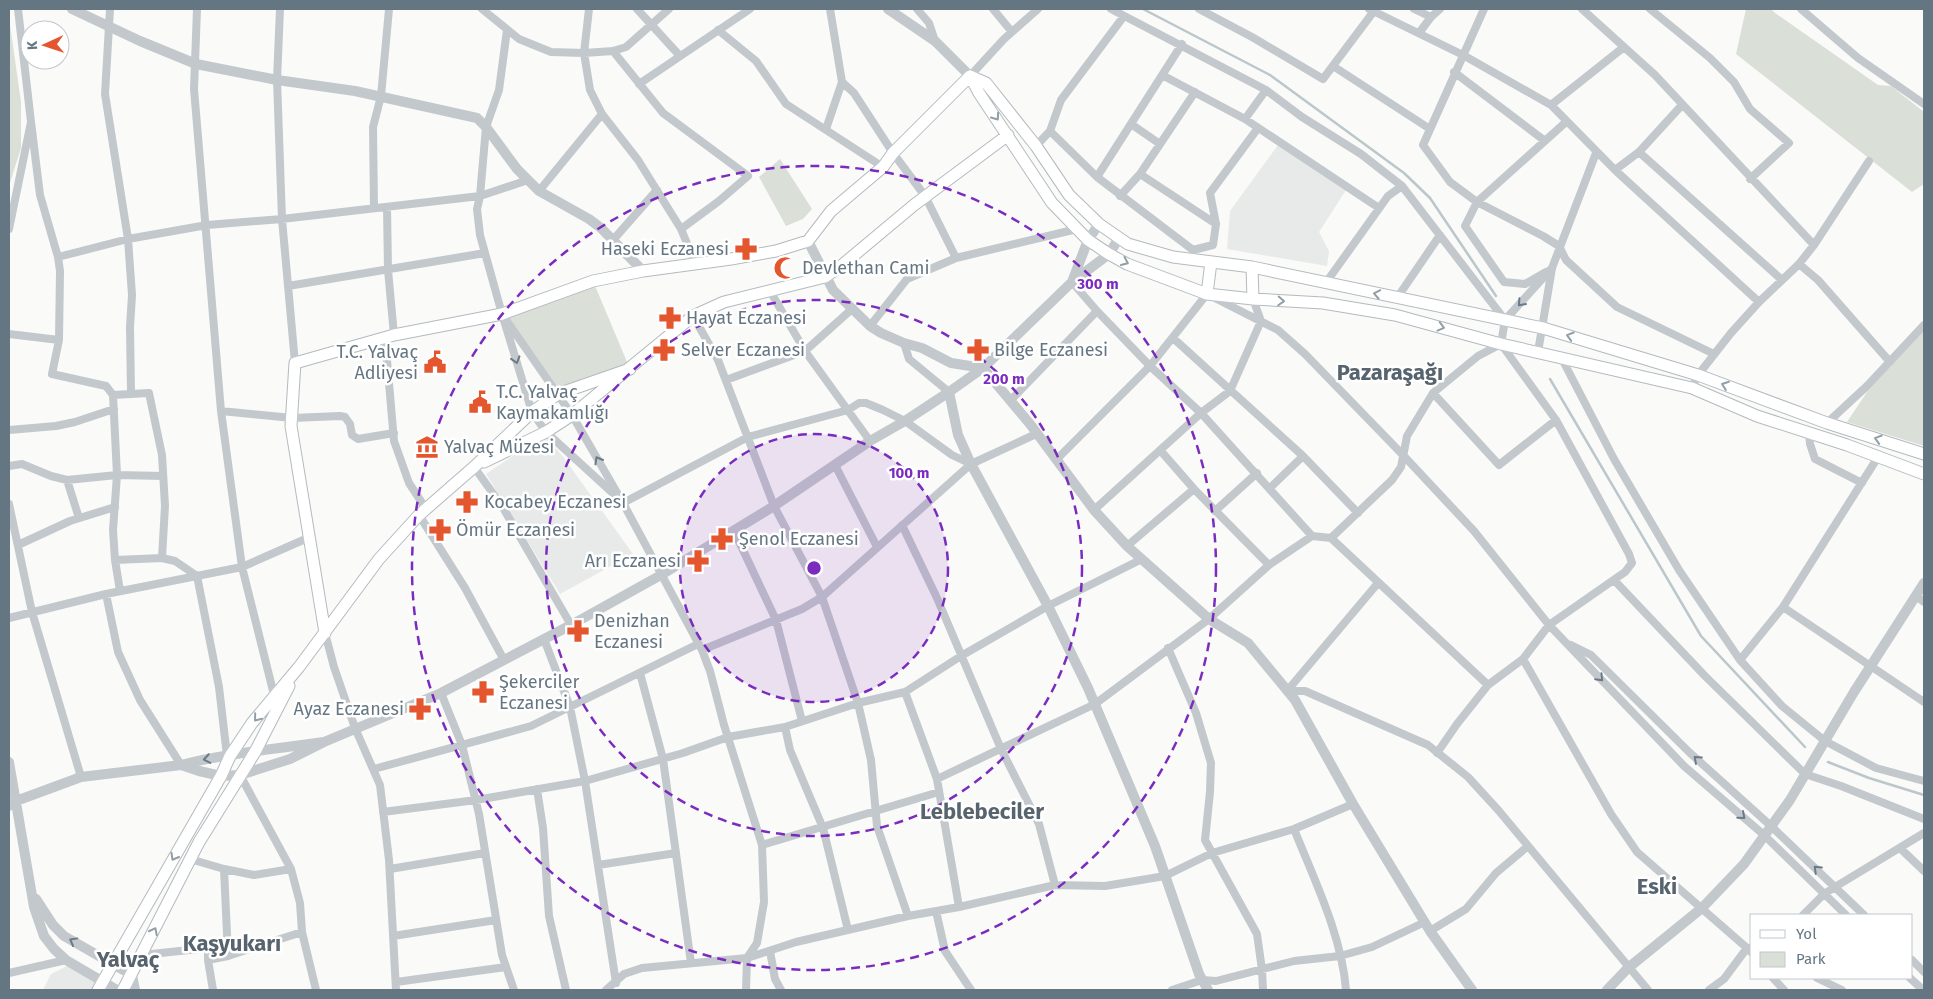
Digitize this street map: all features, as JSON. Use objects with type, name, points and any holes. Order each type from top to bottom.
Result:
[{"type":"main road","points":[[970,76],[978,93],[1052,203],[1088,240],[1127,264],[1207,294],[1323,303],[1395,315],[1501,344],[1692,388],[1757,416],[1924,474]]},
{"type":"main road","points":[[970,76],[986,83],[1036,146],[1069,194],[1099,224],[1128,244],[1173,257],[1252,267],[1325,284],[1543,328],[1698,375],[1827,423],[1924,454]]},
{"type":"main road","points":[[325,632],[292,426],[295,363],[390,336],[502,314],[593,281],[643,271],[696,265],[776,251],[808,241],[831,211],[883,167],[893,153],[970,76]]},
{"type":"main road","points":[[474,467],[546,432],[572,415],[693,316],[724,302],[825,276],[841,266],[925,196],[1008,135]]},
{"type":"main road","points":[[1207,294],[1211,262]]},
{"type":"main road","points":[[1252,267],[1254,299]]},
{"type":"main road","points":[[100,986],[221,776],[229,756],[252,723],[299,667],[379,559],[422,512],[474,467],[532,412],[558,394],[630,369]]},
{"type":"main road","points":[[124,990],[199,842],[255,752],[299,667]]},
{"type":"street","points":[[18,9],[40,195],[58,257],[60,295],[59,340],[52,374],[106,386],[113,394],[118,475],[113,530],[120,591]]},
{"type":"street","points":[[72,9],[196,64],[277,80],[381,96],[477,118],[486,127],[517,169],[539,191],[589,219],[613,240],[643,271]]},
{"type":"street","points":[[110,9],[104,94],[128,239],[132,295],[130,327],[131,394]]},
{"type":"street","points":[[197,9],[194,89],[207,225],[221,411],[242,567],[275,696],[276,710]]},
{"type":"street","points":[[280,9],[277,80],[282,219],[295,363]]},
{"type":"street","points":[[374,208],[373,127],[381,96],[390,9]]},
{"type":"street","points":[[482,9],[518,39],[551,52],[584,53],[613,51],[626,47],[669,9]]},
{"type":"street","points":[[589,9],[584,53],[590,90],[602,114],[638,160],[681,229],[696,265]]},
{"type":"street","points":[[637,9],[680,56]]},
{"type":"street","points":[[639,84],[750,9]]},
{"type":"street","points":[[826,129],[842,82],[830,9]]},
{"type":"street","points":[[888,9],[934,41],[970,76],[1012,32],[1038,9]]},
{"type":"street","points":[[917,9],[929,22],[934,41]]},
{"type":"street","points":[[993,9],[1012,32]]},
{"type":"street","points":[[1111,9],[1182,44],[1266,90],[1302,117],[1361,154],[1402,186],[1506,320]]},
{"type":"street","points":[[1199,9],[1252,37],[1323,80],[1372,10],[1462,54],[1551,105],[1596,153],[1759,302]]},
{"type":"street","points":[[1414,9],[1431,17]]},
{"type":"street","points":[[1419,33],[1431,17],[1440,9]]},
{"type":"street","points":[[1484,9],[1462,54],[1423,145],[1450,182],[1477,202],[1559,246],[1566,260],[1617,306],[1714,354]]},
{"type":"street","points":[[1582,9],[1655,75],[1750,179],[1814,245]]},
{"type":"street","points":[[1650,9],[1710,58],[1734,82],[1750,108],[1789,143],[1750,179]]},
{"type":"street","points":[[1800,9],[1858,58],[1924,104]]},
{"type":"street","points":[[1036,146],[1050,131],[1061,100],[1124,16]]},
{"type":"street","points":[[507,30],[498,90],[486,127],[480,196],[476,209],[485,253],[532,412],[546,432],[623,503]]},
{"type":"street","points":[[718,30],[756,61],[786,104],[883,167]]},
{"type":"street","points":[[1097,177],[1182,44]]},
{"type":"street","points":[[1551,105],[1624,47]]},
{"type":"street","points":[[613,51],[663,114],[748,176],[719,201],[681,229]]},
{"type":"street","points":[[1332,66],[1430,129]]},
{"type":"street","points":[[1454,72],[1545,141]]},
{"type":"street","points":[[1162,75],[1245,119],[1379,208]]},
{"type":"street","points":[[842,82],[854,93],[893,153],[925,196],[956,258]]},
{"type":"street","points":[[1245,119],[1266,90]]},
{"type":"street","points":[[1120,196],[1140,174],[1195,92]]},
{"type":"street","points":[[1615,170],[1639,152],[1682,105]]},
{"type":"street","points":[[539,191],[602,114]]},
{"type":"street","points":[[9,229],[31,122]]},
{"type":"street","points":[[1552,268],[1525,284],[1504,282],[1465,226],[1477,202],[1566,122]]},
{"type":"street","points":[[1131,124],[1160,144]]},
{"type":"street","points":[[1050,131],[1097,177],[1193,250],[1213,244],[1216,224],[1210,194],[1258,128]]},
{"type":"street","points":[[1639,152],[1782,280]]},
{"type":"street","points":[[1538,352],[1552,268],[1596,153]]},
{"type":"street","points":[[1692,388],[1698,375],[1714,354],[1759,302],[1799,264],[1814,245],[1869,161]]},
{"type":"street","points":[[1140,174],[1216,224]]},
{"type":"street","points":[[58,257],[128,239],[207,225],[282,219],[480,196],[528,180]]},
{"type":"street","points":[[1325,284],[1388,196],[1402,186]]},
{"type":"street","points":[[613,240],[657,190]]},
{"type":"street","points":[[387,207],[394,441],[422,512],[504,660]]},
{"type":"street","points":[[1072,282],[1088,240],[1099,224]]},
{"type":"street","points":[[870,326],[907,279],[956,258],[1077,229]]},
{"type":"street","points":[[1398,298],[1440,235]]},
{"type":"street","points":[[106,594],[118,652],[140,700],[181,764],[199,771],[221,776],[240,774],[290,760],[355,728],[441,693],[571,625],[661,575],[774,506],[983,368],[1072,282],[1108,254],[1119,238]]},
{"type":"street","points":[[808,241],[833,290],[870,326],[904,344],[922,348],[952,363],[983,368],[1094,510],[1140,560],[1209,619],[1248,643],[1295,700],[1353,804],[1427,927],[1472,990]]},
{"type":"street","points":[[288,286],[485,253]]},
{"type":"street","points":[[1799,264],[1818,280],[1890,362]]},
{"type":"street","points":[[1437,753],[1457,724],[1488,686],[1523,658],[1549,625],[1625,572],[1632,564],[1629,554],[1556,420],[1501,344],[1506,320],[1552,268]]},
{"type":"street","points":[[1072,282],[1150,366],[1201,413],[1312,536]]},
{"type":"street","points":[[770,291],[805,351],[870,441]]},
{"type":"street","points":[[1056,460],[1150,366],[1207,294],[1278,330],[1305,354],[1474,531],[1549,625],[1684,766],[1764,835],[1845,914]]},
{"type":"street","points":[[1094,510],[1201,413],[1230,391],[1261,322],[1254,299]]},
{"type":"street","points":[[726,380],[805,351],[852,309]]},
{"type":"street","points":[[1010,401],[1097,311]]},
{"type":"street","points":[[502,314],[572,415],[623,503],[700,647],[710,671],[728,737],[762,845],[764,902],[757,943],[747,958],[746,990]]},
{"type":"street","points":[[693,316],[718,360],[774,506],[822,597],[858,703],[871,760],[878,826],[908,916]]},
{"type":"street","points":[[1827,423],[1890,362],[1924,325]]},
{"type":"street","points":[[9,334],[59,340]]},
{"type":"street","points":[[1173,338],[1303,456],[1358,513]]},
{"type":"street","points":[[904,344],[909,359],[949,392],[958,435],[971,464],[1048,606],[1095,704],[1155,846],[1202,980],[1208,990]]},
{"type":"street","points":[[1331,538],[1392,480],[1401,467],[1407,436],[1433,393],[1478,356],[1501,344]]},
{"type":"street","points":[[1561,357],[1614,459],[1664,544],[1740,660],[1782,706],[1825,741],[1876,768],[1924,781]]},
{"type":"street","points":[[113,394],[149,393],[162,455],[165,506],[162,558]]},
{"type":"street","points":[[1433,393],[1499,465],[1556,420]]},
{"type":"street","points":[[623,503],[748,437],[848,410],[859,403],[866,403],[905,421],[952,455],[971,464]]},
{"type":"street","points":[[9,430],[66,424],[114,409]]},
{"type":"street","points":[[221,411],[292,418],[345,417],[350,424],[352,435],[358,439],[394,433]]},
{"type":"street","points":[[1810,433],[1810,444],[1815,459],[1862,483]]},
{"type":"street","points":[[374,769],[531,726],[640,673],[700,647],[802,609],[822,597],[971,464],[1036,434]]},
{"type":"street","points":[[1160,450],[1194,489],[1269,565]]},
{"type":"street","points":[[1270,488],[1303,456]]},
{"type":"street","points":[[1740,660],[1783,607],[1878,457]]},
{"type":"street","points":[[9,466],[22,464],[51,476],[67,480],[118,475],[163,476]]},
{"type":"street","points":[[835,465],[877,547]]},
{"type":"street","points":[[474,467],[502,506],[571,625]]},
{"type":"street","points":[[1216,511],[1257,474]]},
{"type":"street","points":[[67,480],[79,518]]},
{"type":"street","points":[[1127,546],[1194,489]]},
{"type":"street","points":[[9,504],[32,612],[81,777]]},
{"type":"street","points":[[18,545],[79,518],[115,507]]},
{"type":"street","points":[[902,525],[937,598],[1001,749],[1039,824],[1055,885]]},
{"type":"street","points":[[734,530],[776,620],[802,721]]},
{"type":"street","points":[[937,779],[1095,704],[1209,619],[1269,565],[1312,536],[1331,538],[1488,686]]},
{"type":"street","points":[[9,618],[106,594],[242,567],[310,537]]},
{"type":"street","points":[[115,560],[162,558],[175,561],[197,576],[219,687],[229,756]]},
{"type":"street","points":[[383,812],[476,800],[585,781],[663,759],[728,737],[785,727],[858,703],[905,692],[961,656],[1048,606],[1140,560]]},
{"type":"street","points":[[1614,580],[1705,676],[1805,774],[1918,815],[1924,819]]},
{"type":"street","points":[[1287,691],[1378,583]]},
{"type":"street","points":[[1608,990],[1628,968],[1702,908],[1744,864],[1790,800],[1872,666],[1920,599],[1924,583]]},
{"type":"street","points":[[1783,607],[1924,702]]},
{"type":"street","points":[[325,632],[334,668],[355,728],[380,785],[390,869],[396,986],[506,967]]},
{"type":"street","points":[[544,639],[570,707],[585,781],[616,983]]},
{"type":"street","points":[[1566,643],[1592,655],[1689,752],[1771,826],[1863,914]]},
{"type":"street","points":[[1168,648],[1196,713],[1211,763],[1205,840],[1257,934],[1262,970],[1262,990]]},
{"type":"street","points":[[1523,658],[1611,814],[1637,852],[1750,950],[1724,979],[1709,990]]},
{"type":"street","points":[[640,673],[663,759],[692,963]]},
{"type":"street","points":[[1287,691],[1304,691],[1428,745],[1468,777],[1499,811],[1648,990]]},
{"type":"street","points":[[905,692],[937,779],[959,907]]},
{"type":"street","points":[[441,693],[462,744],[476,800],[502,955],[514,990]]},
{"type":"street","points":[[785,727],[790,750],[822,828],[848,930]]},
{"type":"street","points":[[12,804],[81,777],[324,742]]},
{"type":"street","points":[[9,762],[12,804],[31,884],[34,907],[44,936],[54,950],[100,986],[117,990]]},
{"type":"street","points":[[240,774],[291,869],[300,904],[302,932],[316,990]]},
{"type":"street","points":[[537,790],[543,828],[549,916],[566,990]]},
{"type":"street","points":[[762,845],[939,792]]},
{"type":"street","points":[[606,990],[624,974],[642,968],[747,958],[796,942],[1055,885],[1105,886],[1165,876],[1212,854],[1294,829],[1353,804]]},
{"type":"street","points":[[1294,829],[1332,926],[1345,978],[1346,990]]},
{"type":"street","points":[[1804,914],[1824,894],[1924,834]]},
{"type":"street","points":[[1172,990],[1202,980],[1216,981],[1294,961],[1340,956],[1372,947],[1427,927],[1466,909],[1496,873],[1528,846]]},
{"type":"street","points":[[1901,849],[1924,871]]},
{"type":"street","points":[[390,869],[485,853]]},
{"type":"street","points":[[598,865],[676,853]]},
{"type":"street","points":[[190,859],[224,870],[254,875],[291,869]]},
{"type":"street","points":[[224,870],[228,956]]},
{"type":"street","points":[[31,884],[37,900],[52,925],[64,936],[132,975],[135,990]]},
{"type":"street","points":[[936,912],[945,951],[971,990]]},
{"type":"street","points":[[393,936],[496,920]]},
{"type":"street","points":[[208,960],[228,956],[302,932]]},
{"type":"street","points":[[142,955],[208,948],[213,990]]},
{"type":"street","points":[[770,952],[775,979],[781,990]]},
{"type":"street","points":[[9,973],[66,960]]},
{"type":"street","points":[[1913,961],[1924,972]]},
{"type":"street","points":[[1774,979],[1784,990]]},
{"type":"street","points":[[1819,979],[1842,990]]},
{"type":"street","points":[[1911,979],[1923,990]]},
{"type":"shaded area","points":[[1278,145],[1346,190],[1319,232],[1329,251],[1327,266],[1227,249],[1230,211]]},
{"type":"shaded area","points":[[544,435],[564,458],[633,554],[560,594],[486,474]]},
{"type":"shaded area","points":[[69,965],[99,982],[94,990],[43,990],[51,974]]},
{"type":"green space","points":[[1746,9],[1771,9],[1878,85],[1891,86],[1924,112],[1924,184],[1912,192],[1736,54]]},
{"type":"green space","points":[[9,18],[21,102],[21,148],[9,186]]},
{"type":"green space","points":[[780,159],[812,209],[803,219],[786,226],[759,177]]},
{"type":"green space","points":[[593,281],[630,369],[558,394],[502,314]]},
{"type":"green space","points":[[1924,330],[1924,446],[1847,422],[1867,392]]},
{"type":"waterway","points":[[1143,9],[1270,75],[1404,173],[1430,198],[1496,296]]},
{"type":"waterway","points":[[1550,379],[1701,636],[1805,747]]},
{"type":"waterway","points":[[1828,762],[1869,778],[1924,795]]},
{"type":"place","name":"Haseki Eczanesi","points":[[746,249]]},
{"type":"place","name":"Devlethan Cami","points":[[785,268]]},
{"type":"place","name":"Hayat Eczanesi","points":[[670,318]]},
{"type":"place","name":"Selver Eczanesi","points":[[664,350]]},
{"type":"place","name":"Bilge Eczanesi","points":[[978,350]]},
{"type":"place","name":"T.C. Yalvaç Adliyesi","points":[[435,362]]},
{"type":"place","name":"T.C. Yalvaç Kaymakamlığı","points":[[480,402]]},
{"type":"place","name":"Yalvaç Müzesi","points":[[427,447]]},
{"type":"place","name":"Kocabey Eczanesi","points":[[467,502]]},
{"type":"place","name":"Ömür Eczanesi","points":[[440,530]]},
{"type":"place","name":"Şenol Eczanesi","points":[[722,539]]},
{"type":"place","name":"Arı Eczanesi","points":[[698,561]]},
{"type":"place","name":"Denizhan Eczanesi","points":[[578,631]]},
{"type":"place","name":"Şekerciler Eczanesi","points":[[483,692]]},
{"type":"place","name":"Ayaz Eczanesi","points":[[420,709]]},
{"type":"district","name":"Pazaraşağı","points":[[1390,372]]},
{"type":"district","name":"Leblebeciler","points":[[982,811]]},
{"type":"district","name":"Eski","points":[[1657,886]]},
{"type":"district","name":"Kaşyukarı","points":[[232,943]]},
{"type":"district","name":"Yalvaç","points":[[128,959]]}]
